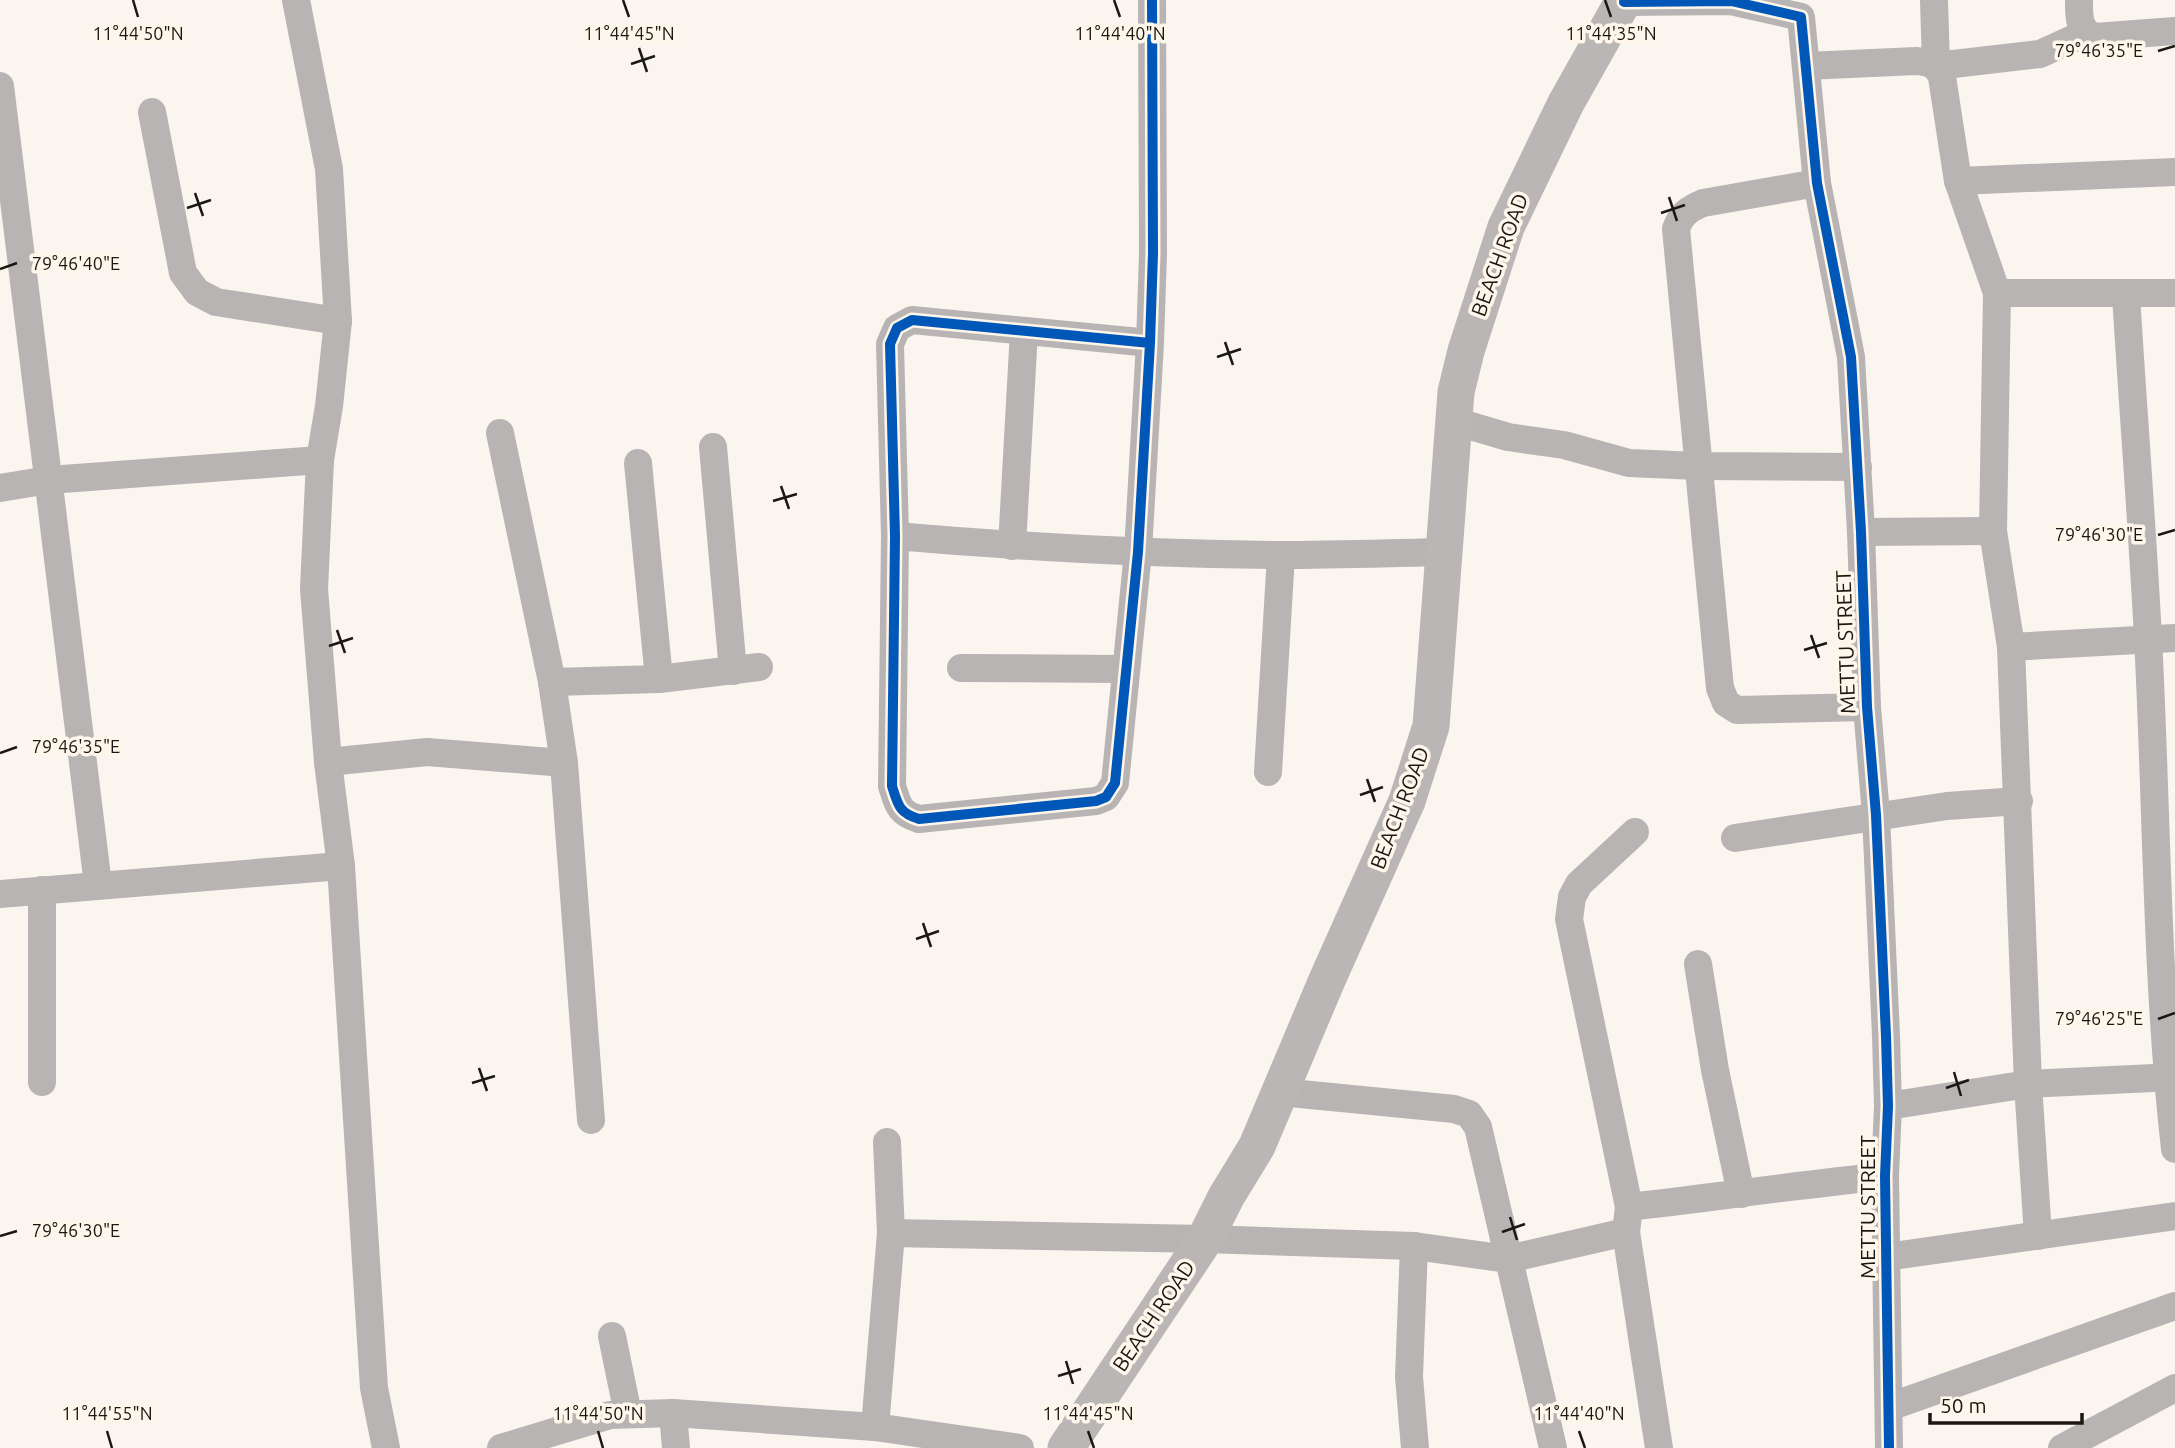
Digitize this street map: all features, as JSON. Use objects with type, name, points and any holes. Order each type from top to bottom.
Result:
[{"type":"main road","name":"BEACH ROAD","points":[[1066,1448],[1205,1238],[1257,1146],[1322,990],[1407,801],[1430,726],[1446,552],[1456,392],[1466,351],[1506,227],[1566,103],[1624,1]]},
{"type":"street","points":[[296,0],[328,169],[338,321],[320,460],[314,589],[328,762],[341,866],[374,1388],[386,1448]]},
{"type":"street","points":[[1150,343],[912,320],[897,328],[890,344],[895,536],[892,786],[898,804],[906,815],[919,819],[1096,801],[1106,797],[1115,783],[1139,552],[1150,343],[1153,253],[1152,0]]},
{"type":"street","points":[[1934,0],[1936,66],[1942,77],[1958,181],[1997,293],[1993,531],[2011,647],[2028,1084],[2038,1236]]},
{"type":"street","points":[[2079,0],[2081,24],[2086,33]]},
{"type":"street","name":"METTU STREET","points":[[1624,1],[1731,1],[1801,8],[1817,183],[1851,357],[1858,467],[1867,707],[1876,816],[1888,1106],[1885,1176],[1889,1448]]},
{"type":"street","points":[[1806,66],[1916,61],[1936,66],[2040,54],[2086,33],[2105,37],[2175,31]]},
{"type":"street","points":[[0,86],[98,885]]},
{"type":"street","points":[[152,112],[183,273],[197,292],[216,302],[338,321]]},
{"type":"street","points":[[1958,181],[2175,172]]},
{"type":"street","points":[[1817,183],[1703,203],[1679,217],[1675,229],[1720,688],[1726,703],[1737,710],[1867,707]]},
{"type":"street","points":[[1997,293],[2175,293]]},
{"type":"street","points":[[2126,295],[2162,639],[2152,785],[2175,1149]]},
{"type":"street","points":[[1012,546],[1024,331]]},
{"type":"street","points":[[1454,421],[1508,437],[1564,445],[1629,463],[1858,467]]},
{"type":"street","points":[[500,433],[552,682],[564,763],[591,1120]]},
{"type":"street","points":[[552,682],[659,678],[746,669],[713,447]]},
{"type":"street","points":[[0,488],[49,480],[320,460]]},
{"type":"street","points":[[638,463],[659,678]]},
{"type":"street","points":[[1861,532],[1993,531]]},
{"type":"street","points":[[895,536],[1012,546],[1139,552],[1281,555],[1446,552]]},
{"type":"street","points":[[1268,772],[1281,555]]},
{"type":"street","points":[[2011,647],[2162,639]]},
{"type":"street","points":[[961,668],[1126,669]]},
{"type":"street","points":[[328,762],[427,752],[564,763]]},
{"type":"street","points":[[1735,838],[1947,806],[2018,801]]},
{"type":"street","points":[[1635,832],[1579,884],[1572,897],[1569,919],[1628,1220],[1659,1448]]},
{"type":"street","points":[[0,894],[341,866]]},
{"type":"street","points":[[42,890],[42,1082]]},
{"type":"street","points":[[1698,964],[1715,1070],[1741,1194]]},
{"type":"street","points":[[1888,1106],[2028,1084],[2171,1077]]},
{"type":"street","points":[[1280,1092],[1454,1109],[1469,1114],[1478,1127],[1553,1448]]},
{"type":"street","points":[[875,1427],[891,1233],[887,1142]]},
{"type":"street","points":[[891,1233],[1205,1238],[1414,1246],[1508,1259],[1628,1220],[1741,1194],[1780,1186],[1885,1176]]},
{"type":"street","points":[[1886,1257],[2175,1216]]},
{"type":"street","points":[[1414,1246],[1409,1377],[1415,1448]]},
{"type":"street","points":[[1889,1406],[2175,1307]]},
{"type":"street","points":[[612,1336],[628,1414]]},
{"type":"street","points":[[2062,1448],[2175,1388]]},
{"type":"street","points":[[673,1413],[676,1448]]},
{"type":"street","points":[[501,1448],[610,1415],[673,1413],[875,1427],[1020,1448]]},
{"type":"cycle path","points":[[1150,343],[912,320],[897,328],[890,344],[895,536],[892,786],[900,807],[912,817],[919,819],[1096,801],[1106,797],[1115,783],[1138,552],[1150,343],[1153,253],[1152,0]]},
{"type":"cycle path","points":[[1624,2],[1731,1],[1801,17],[1817,183],[1851,357],[1886,1036],[1889,1448]]}]
